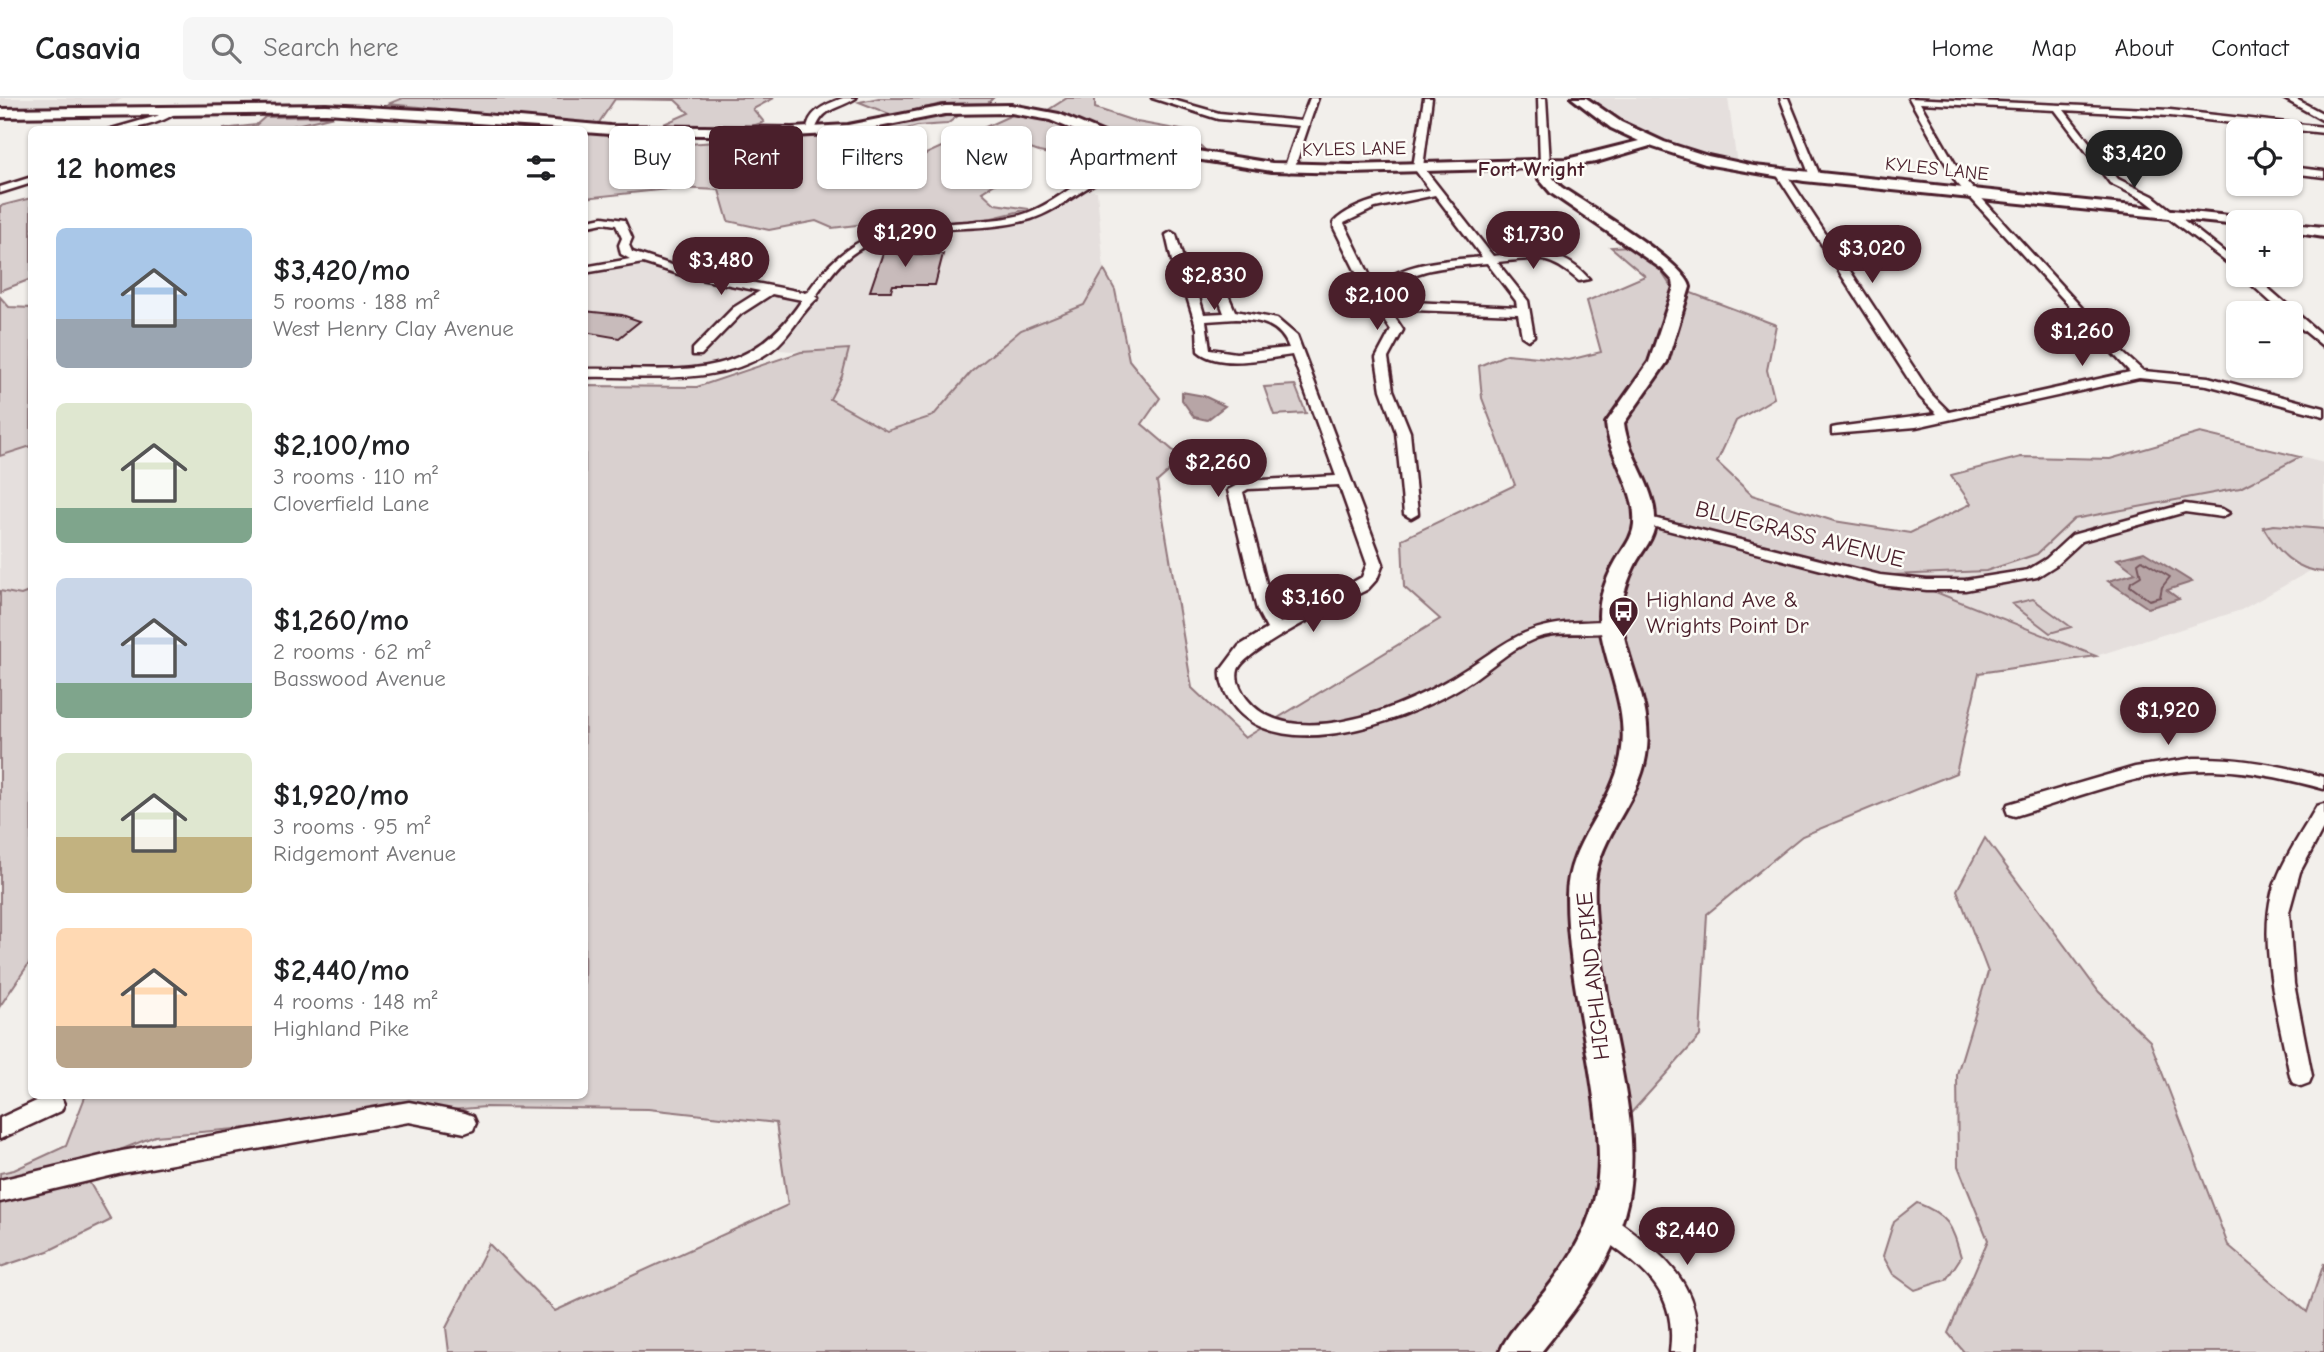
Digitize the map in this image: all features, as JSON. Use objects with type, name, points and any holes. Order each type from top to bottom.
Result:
[{"type":"main road","points":[[1578,98],[1614,125],[1650,142]]},
{"type":"main road","name":"KYLES LANE","points":[[0,113],[347,109],[560,126]]},
{"type":"main road","name":"KYLES LANE","points":[[588,128],[811,132],[848,129],[937,111],[1011,109],[1054,117],[1073,126]]},
{"type":"main road","name":"KYLES LANE","points":[[1201,156],[1289,169],[1545,164],[1586,161],[1650,142],[1716,161],[1780,172],[2226,219]]},
{"type":"main road","points":[[1545,164],[1546,179],[1554,188],[1668,266],[1681,280],[1679,301],[1658,362],[1615,423],[1617,444],[1635,484],[1645,520]]},
{"type":"main road","points":[[2303,229],[2324,232]]},
{"type":"main road","name":"HIGHLAND PIKE","points":[[1518,1352],[1566,1294],[1594,1248],[1604,1225],[1614,1181],[1612,1122],[1597,1036],[1585,938],[1583,870],[1593,841],[1629,776],[1636,754],[1637,731],[1632,700],[1611,627],[1613,593],[1625,563],[1644,532],[1645,520]]},
{"type":"street","points":[[811,132],[815,117],[831,106],[852,98]]},
{"type":"street","points":[[1156,98],[1218,116],[1304,124]]},
{"type":"street","points":[[1289,169],[1314,98]]},
{"type":"street","points":[[1428,98],[1418,167],[1522,301],[1528,336]]},
{"type":"street","points":[[1542,98],[1542,152],[1545,164]]},
{"type":"street","points":[[1784,98],[1815,176]]},
{"type":"street","points":[[2165,98],[2176,114]]},
{"type":"street","points":[[2287,98],[2324,118]]},
{"type":"street","points":[[1914,99],[2176,114],[2324,130]]},
{"type":"street","points":[[1914,99],[1953,170],[2119,356],[2139,374]]},
{"type":"street","points":[[2057,107],[2114,181],[2149,198],[2226,259]]},
{"type":"street","points":[[128,126],[160,118],[174,111]]},
{"type":"street","points":[[2303,171],[2324,174]]},
{"type":"street","points":[[1780,172],[1926,397],[1947,417]]},
{"type":"street","points":[[0,190],[28,181]]},
{"type":"street","points":[[588,373],[670,375],[729,365],[753,356],[778,340],[844,253],[866,241],[903,232],[1020,219],[1048,210],[1078,189]]},
{"type":"street","points":[[1363,274],[1339,228],[1339,222],[1357,212],[1414,195],[1435,192]]},
{"type":"street","points":[[588,222],[603,220],[620,222],[627,238],[624,249],[626,254],[641,260],[685,273],[811,298]]},
{"type":"street","points":[[1171,235],[1178,261],[1221,290],[1230,313],[1237,316]]},
{"type":"street","points":[[1412,514],[1403,432],[1387,390],[1382,358],[1383,351],[1397,330],[1377,301],[1376,292],[1390,281],[1422,266],[1487,259],[1548,256],[1563,261],[1583,279]]},
{"type":"street","points":[[588,270],[641,260]]},
{"type":"street","points":[[1189,284],[1207,353],[1227,355],[1297,351]]},
{"type":"street","points":[[2260,287],[2275,301]]},
{"type":"street","points":[[697,352],[737,310],[771,289]]},
{"type":"street","points":[[1412,306],[1524,312]]},
{"type":"street","points":[[1198,318],[1237,316],[1266,320],[1284,327],[1297,351],[1374,556],[1375,564],[1370,579],[1362,586],[1255,643],[1239,655],[1229,668],[1231,688],[1241,705],[1255,717],[1275,726],[1314,732],[1430,697],[1512,644],[1531,635],[1568,628],[1611,627]]},
{"type":"street","points":[[2303,325],[2324,343]]},
{"type":"street","points":[[1836,431],[1916,423],[2139,374],[2208,381],[2324,412]]},
{"type":"street","points":[[1277,632],[1265,610],[1235,491],[1245,485],[1345,480]]},
{"type":"street","name":"BLUEGRASS AVENUE","points":[[1645,520],[1880,580],[1927,585],[1965,585],[2032,574],[2051,562],[2077,538],[2185,508],[2222,513]]},
{"type":"street","points":[[2015,809],[2123,778],[2195,764],[2249,766],[2290,772],[2324,783]]},
{"type":"street","points":[[2301,1076],[2280,951],[2277,917],[2282,892],[2324,811]]},
{"type":"street","points":[[0,1129],[53,1104]]},
{"type":"street","points":[[0,1191],[122,1162],[409,1112],[465,1123]]},
{"type":"street","points":[[1604,1225],[1659,1268],[1672,1284],[1685,1323],[1683,1352]]},
{"type":"shaded area","points":[[0,98],[123,98],[103,111],[0,113]]},
{"type":"shaded area","points":[[403,98],[774,98],[753,109],[764,122],[753,126],[709,128],[659,126],[689,113],[675,100],[615,99],[598,124],[388,104]]},
{"type":"shaded area","points":[[879,98],[993,98],[988,103],[942,104],[892,115],[859,102]]},
{"type":"shaded area","points":[[1067,98],[1095,98],[1095,108],[1159,126],[1046,126],[1046,153],[1032,150],[1032,126],[988,126],[1014,114],[1048,110]]},
{"type":"shaded area","points":[[1578,98],[1728,98],[1737,165],[1650,142]]},
{"type":"shaded area","points":[[962,113],[947,124],[888,126],[923,117]]},
{"type":"shaded area","points":[[334,116],[292,126],[248,126],[256,125],[265,117]]},
{"type":"shaded area","points":[[588,133],[609,136],[609,189],[668,189],[588,198]]},
{"type":"shaded area","points":[[817,135],[817,189],[927,189],[927,154],[941,147],[941,189],[987,189],[982,192],[995,204],[1029,209],[992,218],[893,228],[865,224],[832,228],[816,221],[769,230],[728,221],[719,190],[695,189],[695,143],[709,142],[709,189],[803,189],[803,136]]},
{"type":"shaded area","points":[[1077,189],[1097,191],[1104,270],[1084,305],[1021,330],[972,372],[933,416],[887,431],[830,399],[842,376],[848,349],[808,352],[764,349],[704,371],[588,373],[588,269],[641,260],[811,297],[844,253],[888,235],[1019,219]]},
{"type":"shaded area","points":[[28,199],[28,280],[0,291],[0,206]]},
{"type":"shaded area","points":[[1630,246],[1659,268],[1670,285],[1776,325],[1767,370],[1774,398],[1736,421],[1717,462],[1752,495],[1834,521],[1910,533],[1971,504],[1951,475],[2021,457],[2110,459],[2200,433],[2300,457],[2240,488],[2074,519],[2037,554],[1986,571],[1893,575],[2096,656],[1979,673],[1956,773],[1802,836],[1707,914],[1700,1036],[1613,1133],[1614,1181],[1518,1352],[449,1352],[446,1328],[489,1244],[555,1311],[788,1205],[776,1123],[648,1109],[485,1107],[155,1136],[90,1162],[87,1178],[111,1220],[48,1251],[0,1267],[0,1173],[14,1170],[66,1146],[84,1099],[588,1099],[588,386],[697,387],[801,352],[849,349],[842,376],[830,399],[887,431],[933,416],[971,372],[1021,330],[1084,305],[1104,270],[1115,290],[1129,360],[1160,398],[1142,424],[1183,459],[1157,482],[1192,688],[1245,738],[1440,619],[1404,587],[1402,539],[1515,485],[1482,398],[1479,366],[1507,354],[1569,360],[1601,352],[1587,301],[1645,276],[1611,247]]},
{"type":"shaded area","points":[[0,297],[9,307],[28,308],[28,447],[0,456]]},
{"type":"shaded area","points":[[1295,385],[1306,413],[1274,415],[1264,387]]},
{"type":"shaded area","points":[[28,447],[28,592],[21,595],[0,591],[0,456]]},
{"type":"shaded area","points":[[2300,457],[2324,463],[2324,529],[2274,525],[2269,538],[2293,565],[2310,571],[2241,610],[2096,656],[1891,575],[1986,571],[2037,554],[2073,519],[2240,488]]},
{"type":"shaded area","points":[[2274,525],[2324,529],[2324,572],[2304,568],[2281,552],[2263,527]]},
{"type":"shaded area","points":[[0,591],[21,595],[28,592],[28,965],[0,1006]]},
{"type":"shaded area","points":[[2033,599],[2071,627],[2050,633],[2012,604]]},
{"type":"shaded area","points":[[1985,838],[2099,992],[2150,1041],[2228,1245],[2307,1312],[2324,1263],[2324,1352],[1964,1352],[1948,1333],[1988,1240],[1958,1166],[1957,1074],[1988,972],[1957,890]]},
{"type":"shaded area","points":[[1917,1203],[1936,1212],[1948,1223],[1961,1257],[1946,1280],[1915,1290],[1893,1274],[1883,1256],[1894,1221]]},
{"type":"water","points":[[1182,392],[1204,396],[1225,406],[1207,420],[1194,417],[1182,400]]},
{"type":"water","points":[[2144,552],[2192,582],[2167,590],[2179,599],[2148,608],[2108,581],[2136,573],[2117,559]]},
{"type":"building","points":[[886,244],[902,244],[899,254],[943,254],[935,285],[893,285],[891,291],[870,291]]},
{"type":"building","points":[[588,311],[622,315],[640,321],[619,338],[588,333]]},
{"type":"place","name":"Highland Ave & Wrights Point Dr","points":[[1623,639]]},
{"type":"district","name":"Fort Wright","points":[[1531,169]]}]
